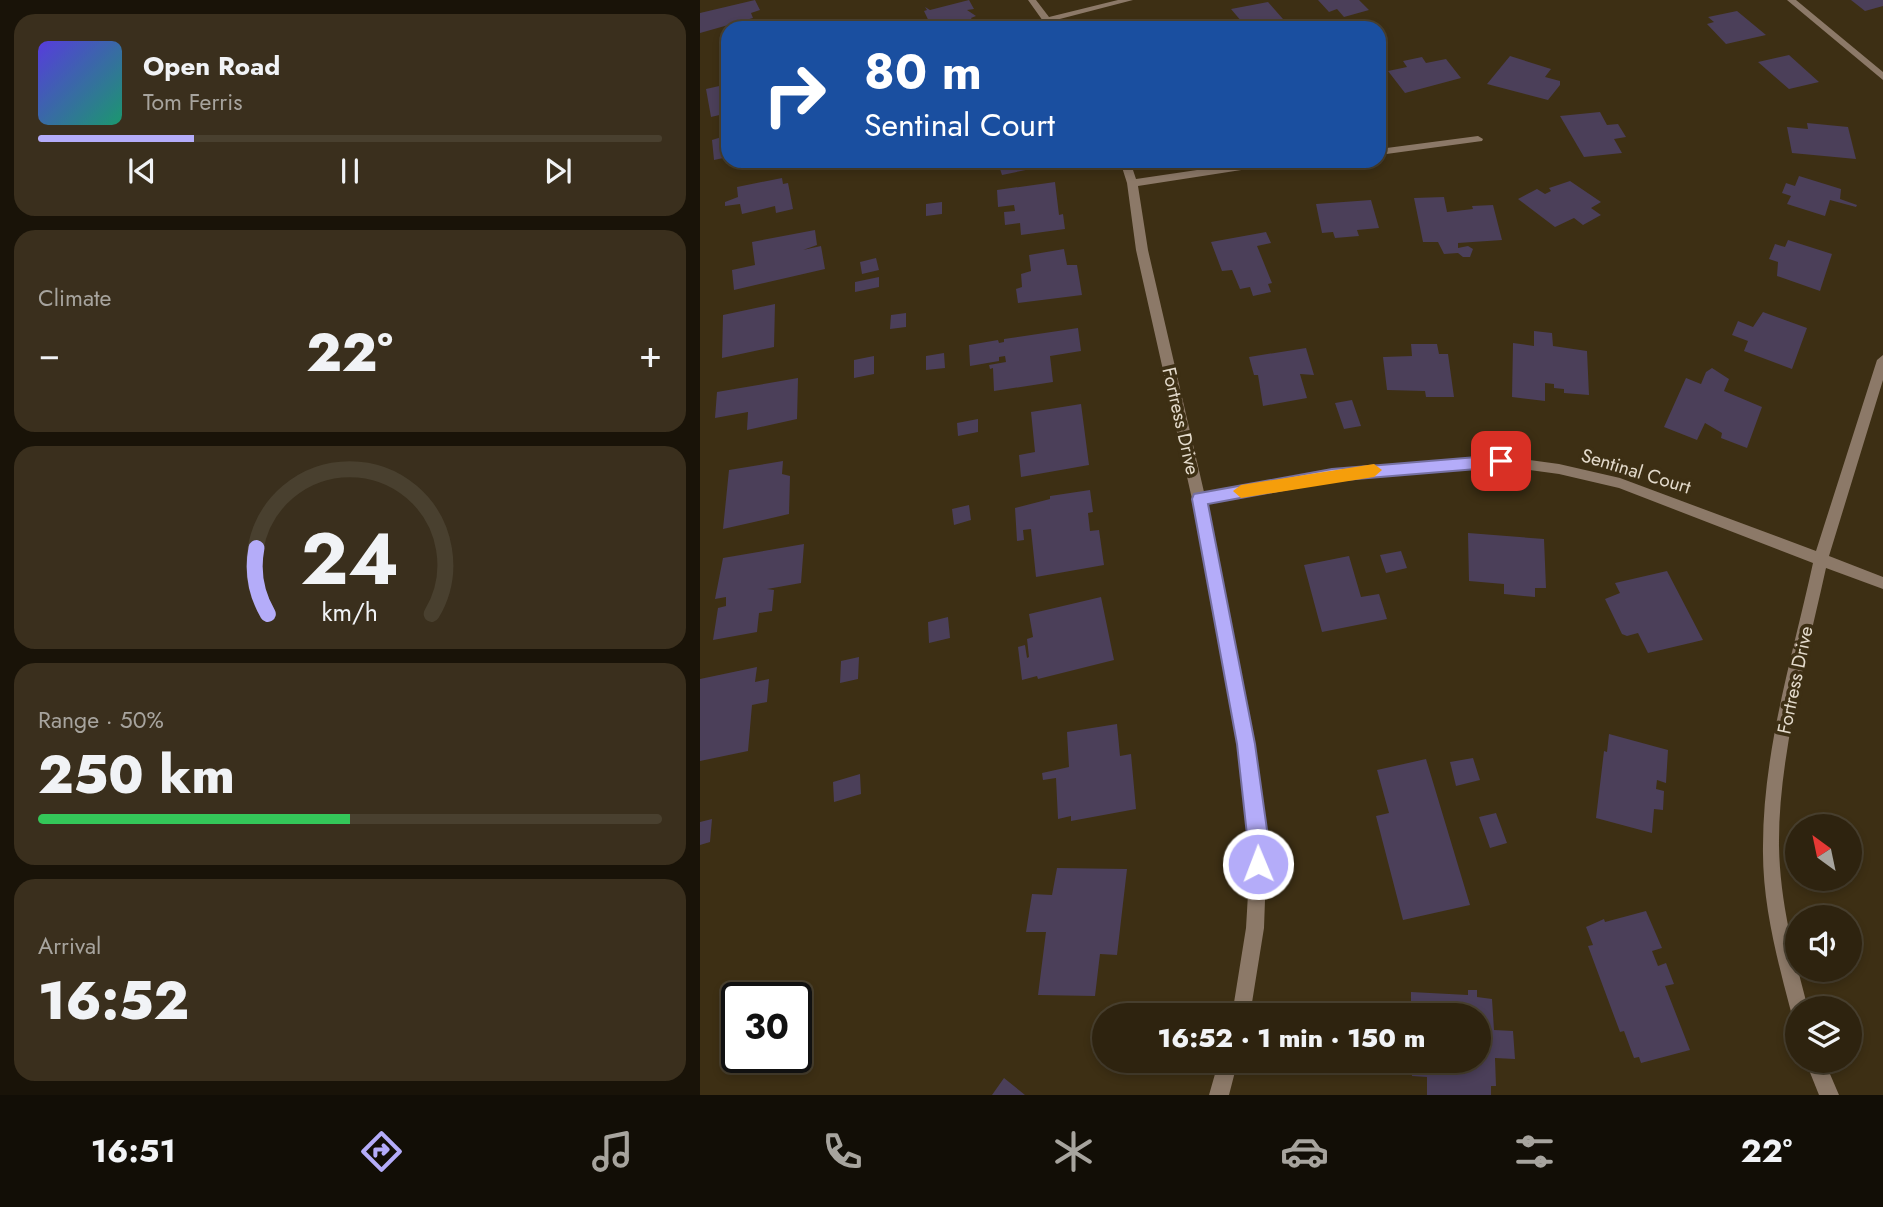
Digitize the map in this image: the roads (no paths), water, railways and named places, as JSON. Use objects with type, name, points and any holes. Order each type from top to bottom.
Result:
[{"type":"street","points":[[1032,0],[1048,21]]},
{"type":"street","points":[[1060,21],[1129,0]]},
{"type":"street","points":[[1791,0],[1883,77]]},
{"type":"street","points":[[1386,151],[1478,139]]},
{"type":"street","name":"Fortress Drive","points":[[1127,168],[1142,250],[1199,499],[1246,744],[1259,844],[1255,928],[1243,1003]]},
{"type":"street","points":[[1132,183],[1233,168]]},
{"type":"street","name":"Fortress Drive","points":[[1796,996],[1779,931],[1772,846],[1778,757],[1821,558],[1883,360]]},
{"type":"street","name":"Sentinal Court","points":[[1199,499],[1332,475],[1501,461],[1559,469],[1620,483],[1883,583]]},
{"type":"street","points":[[1219,1095],[1225,1073]]},
{"type":"street","points":[[1820,1073],[1829,1095]]}]
